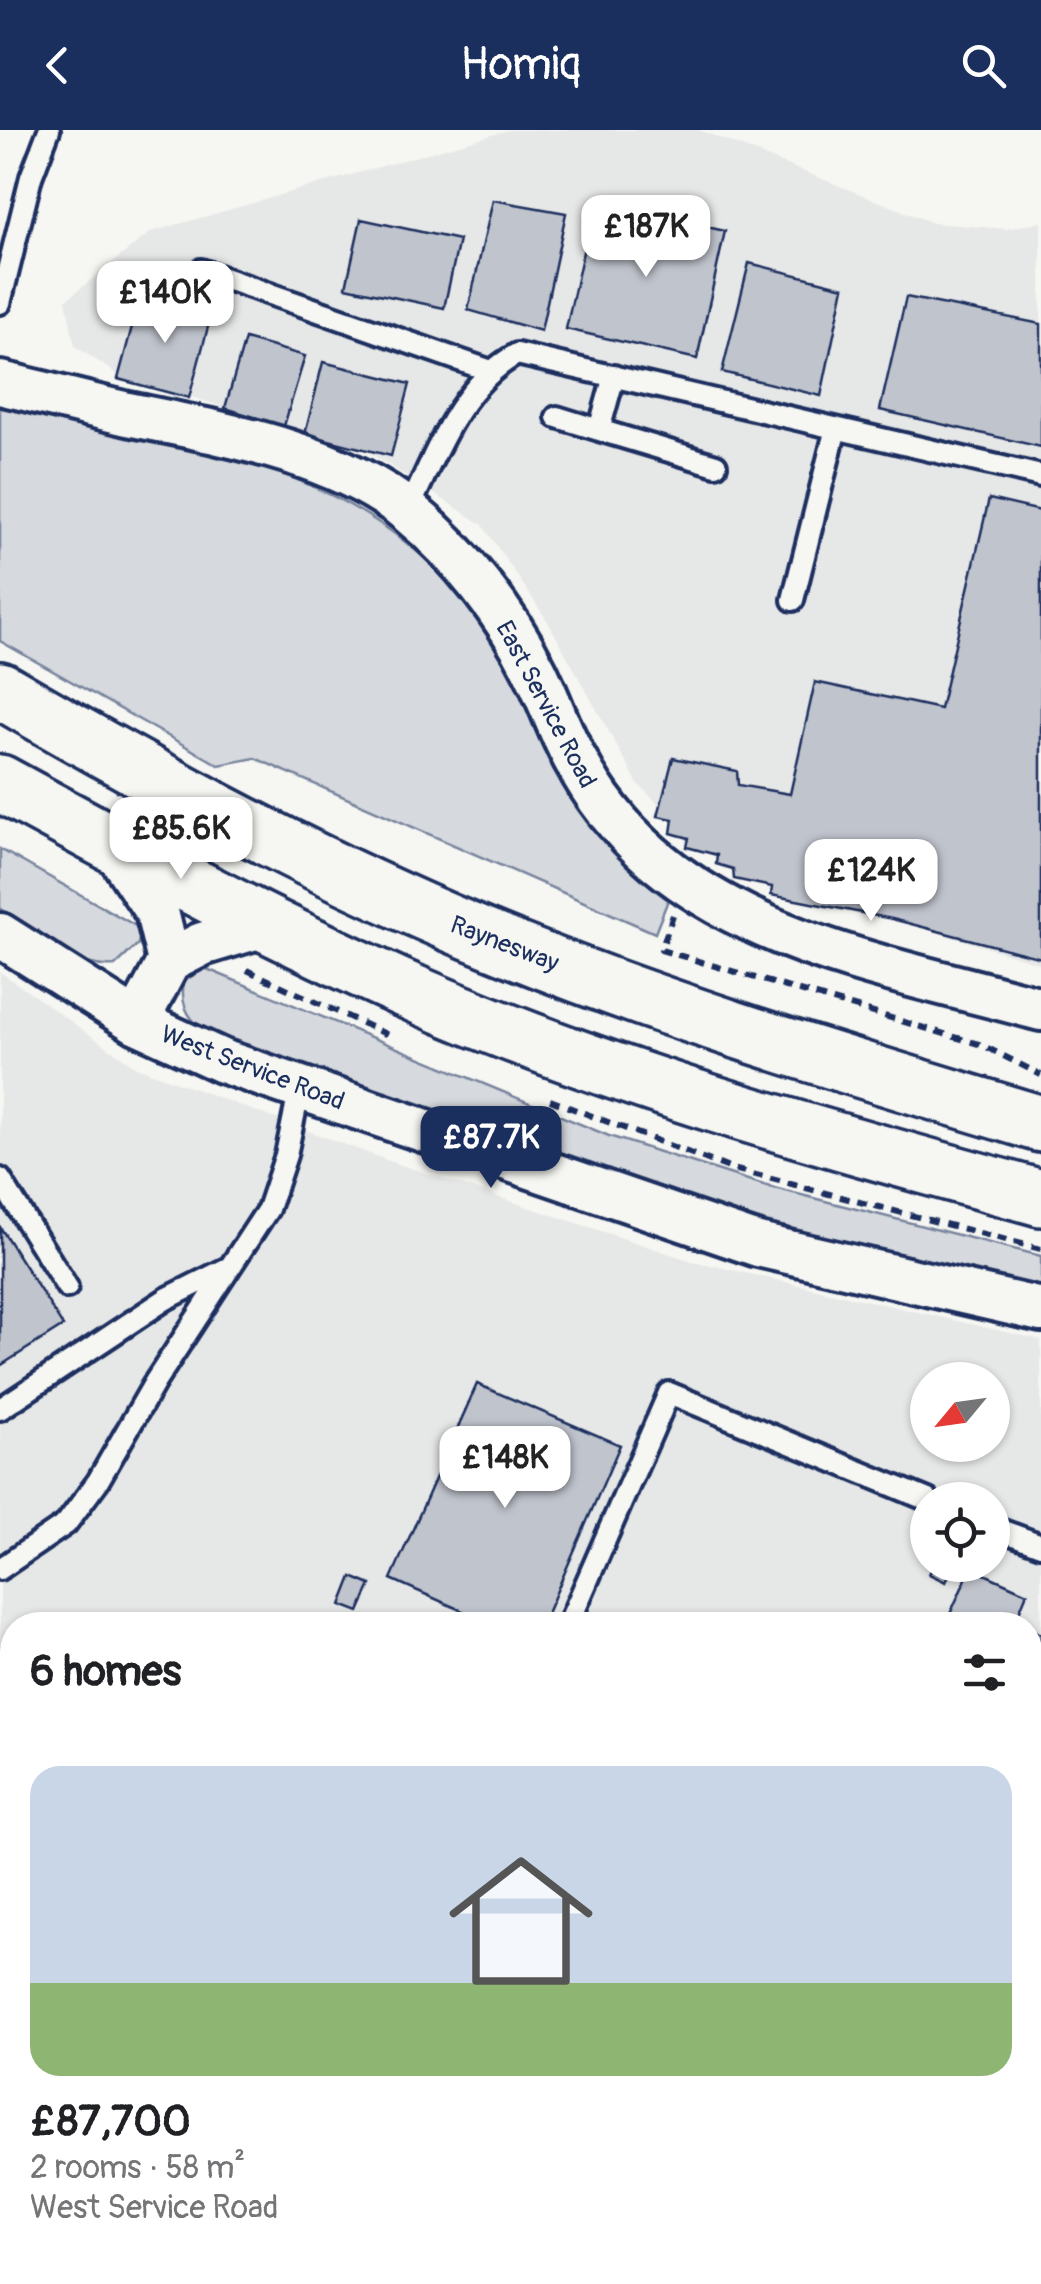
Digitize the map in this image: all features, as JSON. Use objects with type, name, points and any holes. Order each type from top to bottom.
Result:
[{"type":"highway","name":"Raynesway","points":[[0,690],[117,758],[446,921],[753,1039],[1041,1124]]},
{"type":"highway","points":[[0,783],[111,843],[420,996],[750,1117],[1041,1198]]},
{"type":"street","name":"East Service Road","points":[[0,383],[222,432],[300,456],[369,486],[408,511],[482,588],[533,667],[575,760],[620,829],[682,885],[735,914],[806,942],[1041,1009]]},
{"type":"street","points":[[111,843],[157,912],[168,961]]},
{"type":"street","points":[[137,1022],[168,961],[202,944],[271,923]]},
{"type":"street","name":"West Service Road","points":[[0,936],[137,1022],[222,1060],[758,1246],[1041,1310]]},
{"type":"lane","points":[[0,303],[31,177],[49,130]]},
{"type":"lane","points":[[201,270],[488,370]]},
{"type":"lane","points":[[408,511],[452,421],[488,370],[517,354],[1041,476]]},
{"type":"lane","points":[[600,430],[614,376]]},
{"type":"lane","points":[[558,418],[716,466]]},
{"type":"lane","points":[[793,600],[836,428]]},
{"type":"lane","points":[[0,1569],[66,1524],[98,1481],[155,1382],[268,1209],[286,1155],[300,1087]]},
{"type":"lane","points":[[0,1179],[68,1287]]},
{"type":"lane","points":[[0,1409],[166,1299],[231,1266]]},
{"type":"lane","points":[[574,1612],[669,1393],[910,1493]]},
{"type":"lane","points":[[1010,1534],[1041,1545]]},
{"type":"path","points":[[682,885],[662,950],[982,1045],[1041,1075]]},
{"type":"shaded area","points":[[509,130],[699,130],[933,223],[1006,229],[1041,222],[1041,964],[811,894],[701,845],[638,784],[547,620],[482,524],[368,452],[117,374],[75,346],[66,300],[151,232]]},
{"type":"shaded area","points":[[0,406],[223,454],[292,478],[355,508],[414,549],[466,603],[511,672],[558,769],[590,823],[636,874],[668,900],[655,933],[255,758],[219,765],[0,641]]},
{"type":"shaded area","points":[[0,849],[141,929],[138,944],[115,966],[99,966],[68,955],[40,938],[0,908]]},
{"type":"shaded area","points":[[190,962],[609,1136],[770,1187],[1041,1256],[1041,1298],[640,1187],[219,1041],[198,1026],[186,1008],[183,988]]},
{"type":"shaded area","points":[[0,972],[136,1067],[389,1161],[692,1261],[1041,1340],[1041,1612],[0,1612]]},
{"type":"building","points":[[493,200],[566,213],[541,331],[468,310]]},
{"type":"building","points":[[594,202],[725,231],[697,359],[566,329]]},
{"type":"building","points":[[361,219],[459,240],[444,308],[346,287]]},
{"type":"building","points":[[749,263],[844,287],[821,396],[722,372]]},
{"type":"building","points":[[141,293],[212,312],[189,398],[118,379]]},
{"type":"building","points":[[906,297],[1041,324],[1041,447],[880,410]]},
{"type":"building","points":[[245,339],[305,356],[284,426],[225,408]]},
{"type":"building","points":[[323,362],[410,384],[391,456],[305,434]]},
{"type":"building","points":[[989,499],[1041,511],[1041,958],[892,919],[771,895],[772,887],[734,879],[733,869],[716,864],[717,855],[687,847],[689,838],[671,833],[673,819],[658,816],[673,758],[737,771],[738,785],[790,794],[815,682],[940,709]]},
{"type":"building","points":[[0,1227],[63,1326],[0,1366]]},
{"type":"building","points":[[477,1384],[620,1445],[548,1612],[465,1612],[391,1579]]},
{"type":"building","points":[[352,1577],[371,1585],[359,1612],[341,1605]]},
{"type":"building","points":[[965,1582],[1002,1582],[1027,1593],[1019,1612],[951,1612]]}]
